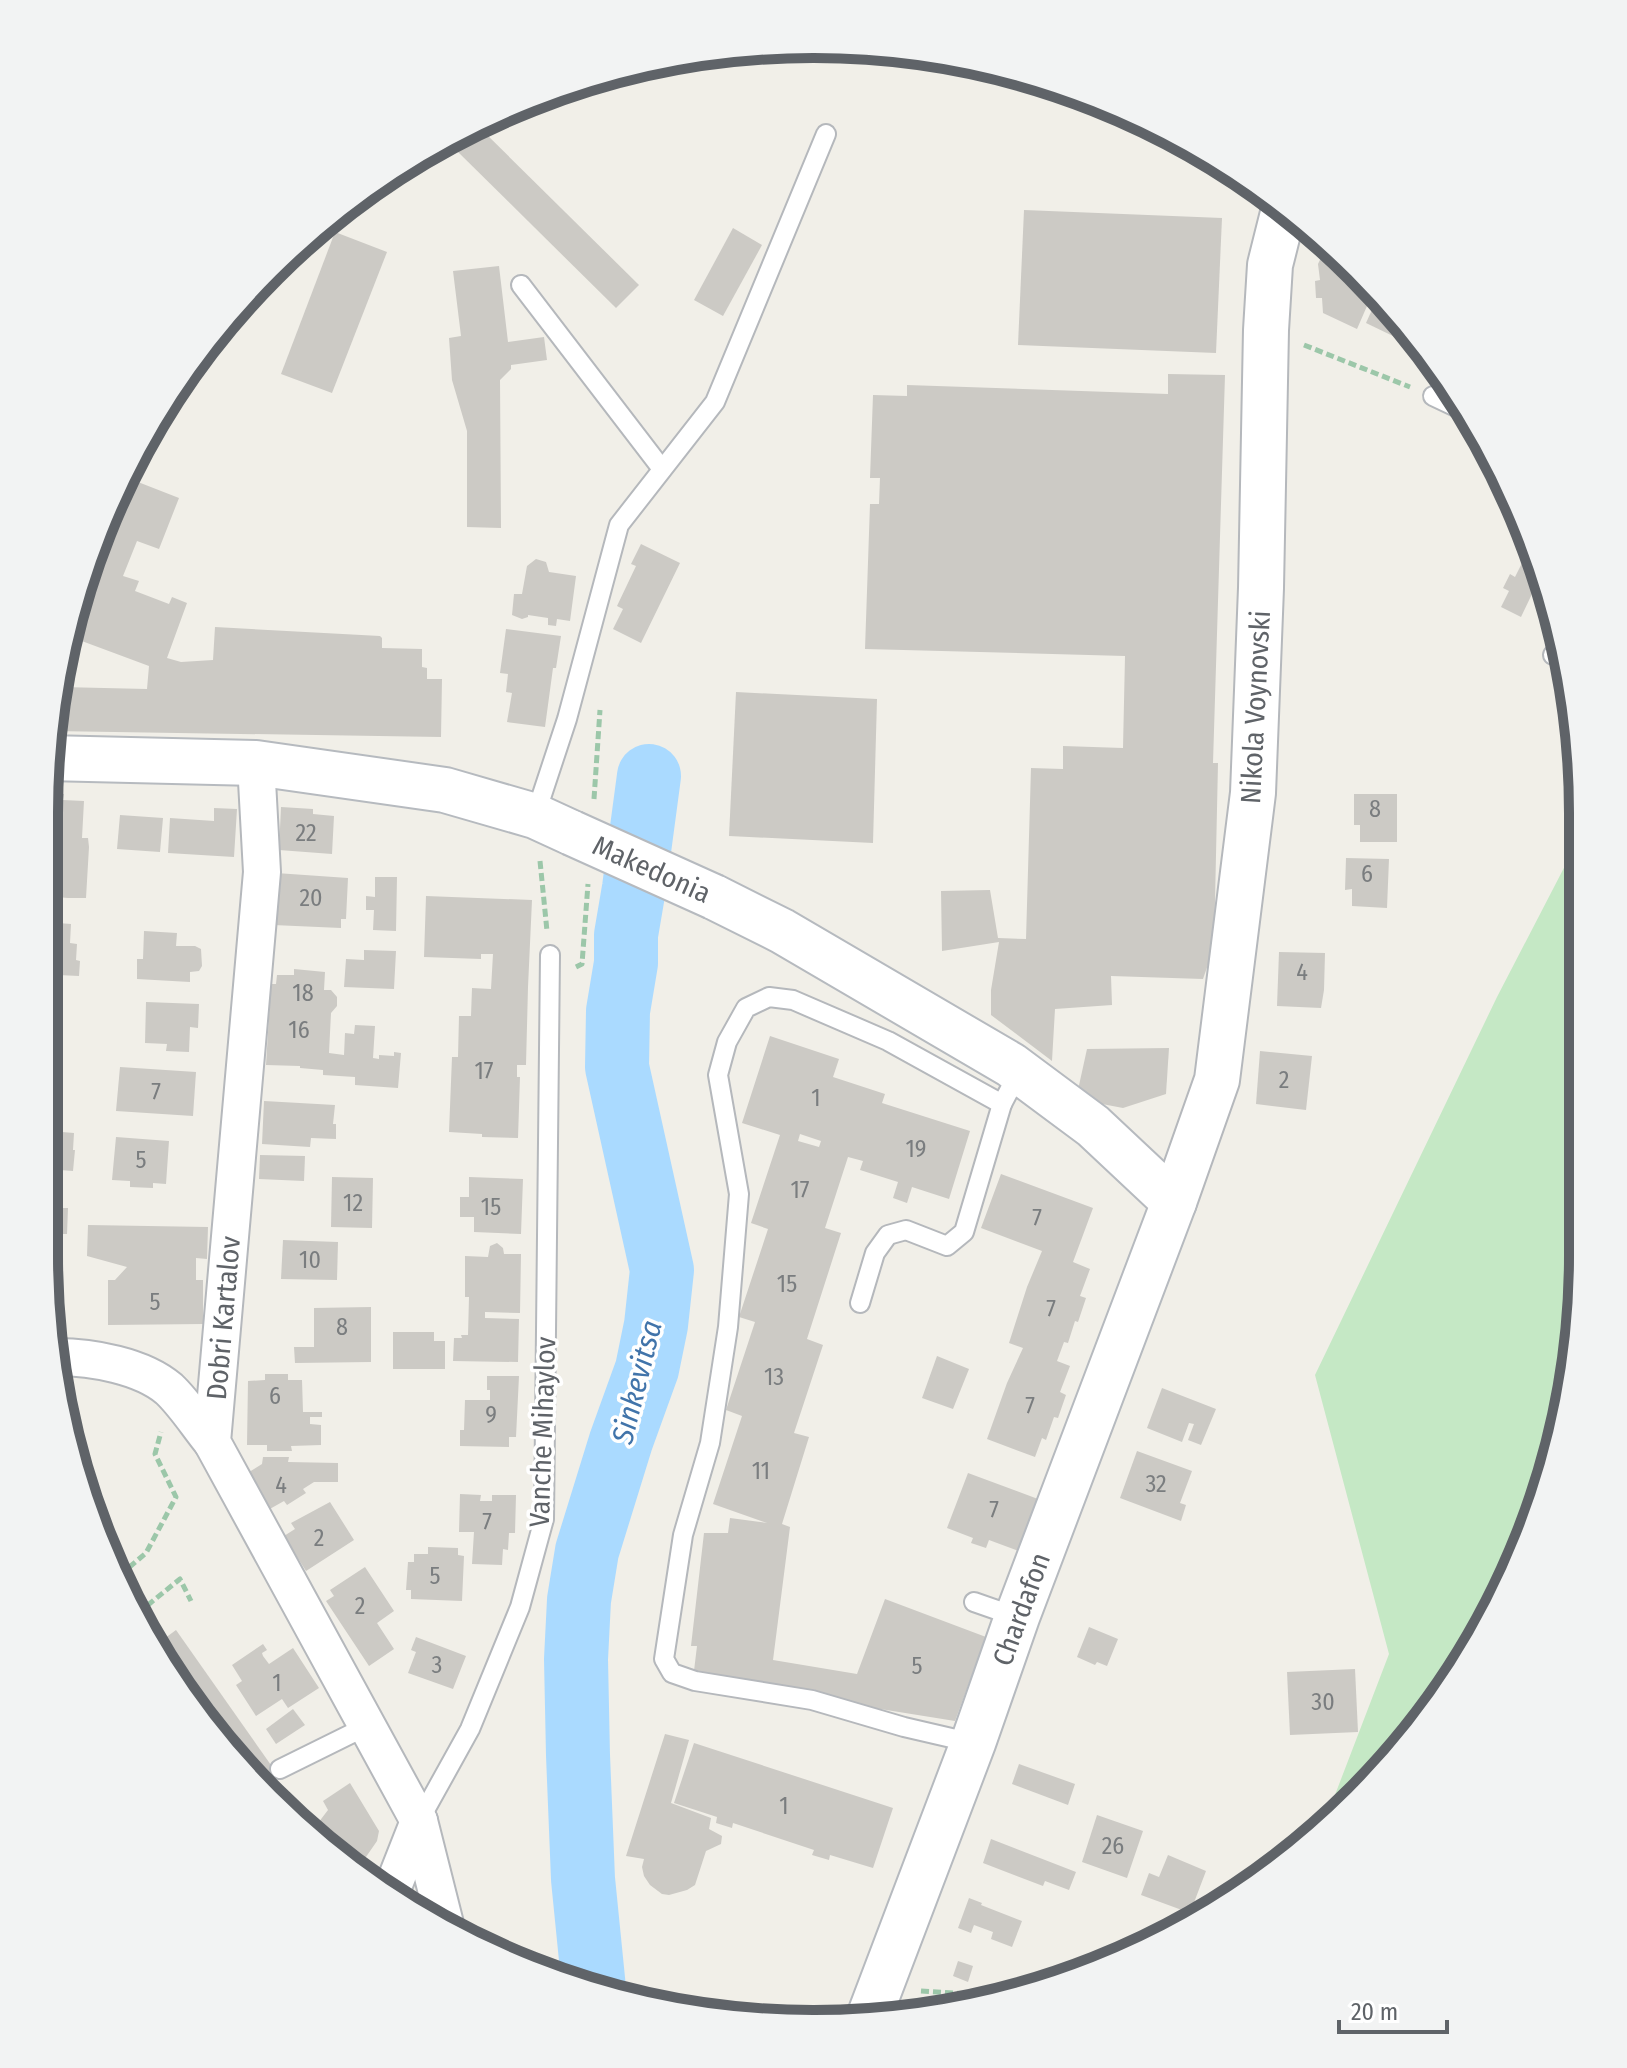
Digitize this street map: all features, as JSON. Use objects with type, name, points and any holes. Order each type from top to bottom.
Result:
[{"type":"main road","name":"Nikola Voynovski","points":[[1174,1202],[1217,1080],[1253,793],[1266,330],[1270,265],[1281,220]]},
{"type":"main road","name":"Makedonia","points":[[60,758],[256,763],[445,790],[553,824],[782,931],[1007,1084],[1093,1126],[1174,1202]]},
{"type":"main road","name":"Chardafon","points":[[874,2002],[1174,1202]]},
{"type":"street","name":"Dobri Kartalov","points":[[212,1442],[262,872],[256,763]]},
{"type":"street","points":[[65,1357],[79,1357],[138,1371],[167,1388],[212,1442],[419,1821],[442,1912]]},
{"type":"street","points":[[394,1883],[419,1821]]},
{"type":"lane","points":[[553,824],[567,719],[619,525],[715,402],[826,134]]},
{"type":"lane","points":[[521,285],[662,469]]},
{"type":"lane","points":[[1433,396],[1447,403]]},
{"type":"lane","name":"Vanche Mihaylov","points":[[419,1821],[470,1729],[520,1607],[544,1519],[550,955]]},
{"type":"lane","points":[[860,1303],[875,1253],[888,1235],[906,1230],[947,1246],[964,1232],[1007,1084],[888,1041],[793,1000],[769,997],[746,1008],[727,1042],[718,1075],[739,1194],[728,1327],[710,1443],[683,1535],[664,1659],[672,1673],[695,1681],[812,1700],[973,1743]]},
{"type":"lane","points":[[974,1602],[1017,1617]]},
{"type":"lane","points":[[280,1769],[367,1726]]},
{"type":"path","points":[[1266,330],[1433,396]]},
{"type":"path","points":[[550,955],[553,824]]},
{"type":"path","points":[[582,964],[589,879]]},
{"type":"path","points":[[127,1569],[146,1553],[176,1497],[155,1454],[171,1392]]},
{"type":"path","points":[[146,1607],[180,1579],[191,1601]]},
{"type":"path","points":[[874,2002],[935,2000]]},
{"type":"green space","points":[[1569,858],[1567,1304],[1563,1353],[1543,1450],[1511,1544],[1468,1632],[1413,1714],[1382,1753],[1331,1805],[1389,1654],[1315,1375],[1497,997]]},
{"type":"building","points":[[485,133],[639,285],[616,308],[457,151]]},
{"type":"building","points":[[1024,210],[1222,218],[1216,353],[1018,345]]},
{"type":"building","points":[[733,228],[762,245],[723,316],[694,300]]},
{"type":"building","points":[[335,232],[387,252],[332,393],[281,374]]},
{"type":"building","points":[[1322,255],[1369,301],[1357,329],[1323,313],[1322,298],[1316,298],[1315,281],[1320,280],[1318,264]]},
{"type":"building","points":[[499,266],[508,342],[544,337],[547,360],[511,365],[500,380],[501,528],[467,527],[467,431],[452,380],[449,338],[461,336],[453,271]]},
{"type":"building","points":[[1374,306],[1402,341],[1366,323]]},
{"type":"building","points":[[1168,374],[1225,375],[1213,763],[1218,763],[1214,947],[1203,979],[1111,976],[1112,1005],[1055,1009],[1052,1061],[991,1015],[991,990],[999,942],[942,951],[941,891],[990,890],[998,938],[1026,939],[1031,768],[1063,769],[1063,746],[1123,748],[1125,656],[865,649],[870,504],[879,504],[880,478],[870,478],[873,395],[907,396],[907,385],[1168,394]]},
{"type":"building","points":[[139,472],[138,482],[179,498],[159,549],[137,541],[123,576],[139,581],[135,591],[169,604],[172,597],[187,603],[167,658],[181,662],[213,660],[215,627],[380,636],[382,648],[422,649],[422,667],[427,668],[427,679],[442,679],[441,737],[63,731],[69,687],[147,689],[149,666],[79,640],[98,571]]},
{"type":"building","points":[[641,544],[680,563],[641,643],[613,629],[623,609],[617,606],[636,566],[631,564]]},
{"type":"building","points":[[536,559],[546,562],[549,572],[576,576],[570,621],[557,619],[556,626],[548,625],[548,618],[528,615],[522,619],[512,615],[514,594],[522,594],[527,566]]},
{"type":"building","points":[[1524,559],[1534,589],[1521,617],[1501,607],[1509,591],[1503,588],[1510,574],[1515,577]]},
{"type":"building","points":[[506,629],[561,636],[545,727],[507,722],[512,693],[506,692],[508,674],[500,673]]},
{"type":"building","points":[[736,692],[877,699],[873,843],[729,836]]},
{"type":"building","points":[[59,794],[64,794],[63,800],[84,801],[82,838],[88,838],[89,847],[86,898],[58,897]]},
{"type":"building","points":[[1354,794],[1397,794],[1397,842],[1360,842],[1360,825],[1354,825]]},
{"type":"building","points":[[281,807],[313,809],[313,814],[334,816],[332,854],[279,850]]},
{"type":"building","points":[[214,808],[237,809],[234,857],[168,853],[170,818],[214,821]]},
{"type":"building","points":[[120,815],[163,818],[160,852],[117,849]]},
{"type":"building","points":[[1346,858],[1389,859],[1387,908],[1352,906],[1352,889],[1345,890]]},
{"type":"building","points":[[276,873],[348,878],[346,919],[341,919],[341,928],[273,925]]},
{"type":"building","points":[[375,877],[397,877],[396,931],[373,930],[374,910],[366,910],[366,896],[375,897]]},
{"type":"building","points":[[426,896],[532,900],[526,1065],[517,1065],[517,1077],[520,1077],[518,1138],[449,1132],[452,1057],[458,1057],[459,1016],[471,1016],[472,988],[491,989],[493,954],[481,954],[481,959],[424,957]]},
{"type":"building","points":[[58,923],[71,924],[70,943],[77,944],[79,976],[58,975]]},
{"type":"building","points":[[144,931],[177,933],[176,946],[201,949],[202,966],[199,971],[190,972],[190,982],[137,979],[137,959],[143,959]]},
{"type":"building","points":[[364,950],[396,951],[394,989],[344,987],[346,959],[364,960]]},
{"type":"building","points":[[1279,952],[1325,953],[1321,1008],[1277,1006]]},
{"type":"building","points":[[294,969],[325,972],[324,990],[331,990],[337,997],[337,1006],[331,1013],[329,1053],[344,1055],[345,1033],[354,1034],[355,1025],[375,1026],[373,1058],[401,1053],[398,1088],[355,1085],[355,1077],[323,1075],[323,1070],[266,1065],[271,984],[276,984],[277,975],[294,975]]},
{"type":"building","points":[[146,1002],[199,1004],[198,1028],[190,1027],[189,1052],[166,1051],[167,1044],[145,1043]]},
{"type":"building","points":[[770,1036],[839,1059],[833,1077],[885,1094],[882,1103],[970,1131],[949,1199],[912,1187],[907,1203],[893,1198],[898,1182],[860,1170],[863,1161],[848,1157],[825,1228],[841,1233],[807,1339],[823,1345],[794,1433],[809,1437],[782,1524],[790,1527],[773,1660],[857,1674],[885,1599],[986,1637],[955,1721],[693,1679],[697,1646],[691,1646],[704,1533],[728,1533],[730,1518],[767,1523],[713,1504],[742,1416],[726,1410],[755,1322],[739,1317],[768,1229],[751,1223],[780,1135],[742,1123]],"holes":[[[800,1134],[821,1141],[819,1147],[798,1141]]]},
{"type":"building","points":[[1169,1048],[1166,1094],[1123,1108],[1076,1099],[1087,1049]]},
{"type":"building","points":[[1260,1051],[1312,1056],[1306,1110],[1256,1104]]},
{"type":"building","points":[[120,1067],[196,1072],[193,1116],[116,1111]]},
{"type":"building","points":[[264,1101],[335,1105],[333,1124],[336,1124],[336,1139],[311,1138],[310,1147],[262,1144]]},
{"type":"building","points":[[58,1132],[74,1133],[73,1171],[58,1170]]},
{"type":"building","points":[[116,1137],[169,1141],[166,1184],[153,1183],[153,1188],[130,1187],[130,1181],[112,1180]]},
{"type":"building","points":[[260,1155],[305,1156],[304,1181],[259,1179]]},
{"type":"building","points":[[1001,1174],[1093,1208],[1073,1262],[1090,1269],[1080,1296],[1086,1298],[1078,1322],[1075,1321],[1068,1343],[1064,1342],[1057,1361],[1070,1366],[1060,1392],[1066,1395],[1058,1418],[1054,1417],[1046,1440],[1042,1438],[1035,1457],[987,1439],[1023,1348],[1009,1343],[1042,1251],[981,1228]]},
{"type":"building","points":[[332,1177],[373,1178],[372,1228],[331,1227]]},
{"type":"building","points":[[469,1177],[523,1179],[521,1234],[474,1232],[474,1217],[460,1217],[460,1197],[469,1197]]},
{"type":"building","points":[[58,1208],[68,1208],[67,1234],[62,1234],[60,1299]]},
{"type":"building","points":[[88,1225],[208,1227],[207,1259],[196,1258],[196,1280],[203,1280],[203,1324],[108,1325],[108,1280],[115,1280],[127,1267],[87,1256]]},
{"type":"building","points":[[283,1240],[338,1242],[337,1280],[281,1279]]},
{"type":"building","points":[[497,1243],[504,1254],[521,1254],[520,1313],[485,1312],[485,1318],[519,1319],[518,1362],[453,1361],[454,1338],[468,1335],[469,1297],[465,1297],[465,1256],[488,1257],[490,1246]]},
{"type":"building","points":[[371,1307],[371,1362],[295,1363],[294,1347],[314,1347],[314,1308]]},
{"type":"building","points":[[393,1332],[434,1332],[434,1341],[445,1341],[445,1369],[393,1369]]},
{"type":"building","points":[[937,1356],[969,1369],[953,1409],[922,1398]]},
{"type":"building","points":[[265,1374],[288,1374],[288,1380],[302,1380],[303,1412],[322,1412],[322,1417],[310,1417],[310,1424],[321,1425],[321,1445],[291,1446],[292,1451],[267,1451],[267,1445],[247,1445],[248,1381],[265,1380]]},
{"type":"building","points":[[487,1376],[519,1376],[516,1437],[509,1437],[509,1447],[460,1446],[465,1400],[490,1400]]},
{"type":"building","points":[[1162,1388],[1216,1409],[1201,1445],[1188,1440],[1194,1424],[1189,1423],[1182,1442],[1147,1428]]},
{"type":"building","points":[[1137,1451],[1192,1471],[1180,1503],[1186,1505],[1181,1521],[1120,1498]]},
{"type":"building","points":[[263,1457],[289,1457],[288,1462],[338,1463],[338,1482],[314,1482],[303,1489],[306,1493],[287,1505],[284,1501],[268,1510],[246,1474],[262,1464]]},
{"type":"building","points":[[968,1473],[1038,1499],[1019,1551],[989,1540],[986,1548],[971,1543],[973,1538],[947,1528]]},
{"type":"building","points":[[460,1494],[481,1495],[480,1501],[492,1501],[492,1495],[516,1495],[515,1533],[509,1533],[508,1550],[503,1549],[502,1565],[472,1564],[474,1532],[459,1532]]},
{"type":"building","points":[[330,1502],[354,1540],[306,1571],[284,1536],[295,1529],[291,1523]]},
{"type":"building","points":[[428,1547],[458,1548],[458,1555],[464,1556],[462,1601],[411,1599],[411,1590],[406,1590],[408,1562],[414,1562],[414,1554],[428,1554]]},
{"type":"building","points":[[365,1567],[394,1611],[377,1623],[394,1649],[369,1666],[326,1601],[334,1596],[330,1590]]},
{"type":"building","points":[[1089,1627],[1118,1639],[1107,1666],[1097,1662],[1095,1665],[1077,1657]]},
{"type":"building","points":[[176,1630],[278,1775],[270,1780],[245,1753],[185,1674],[163,1639]]},
{"type":"building","points":[[416,1637],[466,1656],[453,1689],[408,1673],[416,1652],[411,1650]]},
{"type":"building","points":[[263,1644],[267,1650],[262,1653],[269,1664],[293,1648],[319,1688],[288,1708],[282,1699],[256,1716],[236,1685],[242,1681],[232,1665]]},
{"type":"building","points":[[1355,1669],[1358,1732],[1290,1735],[1287,1672]]},
{"type":"building","points":[[293,1709],[305,1725],[276,1744],[266,1729]]},
{"type":"building","points":[[665,1734],[689,1740],[671,1803],[711,1818],[709,1829],[722,1836],[721,1844],[706,1851],[695,1885],[669,1895],[650,1885],[644,1876],[644,1859],[626,1856]]},
{"type":"building","points":[[694,1743],[893,1808],[873,1868],[830,1855],[829,1860],[812,1855],[814,1850],[733,1823],[732,1828],[716,1823],[717,1817],[674,1803]]},
{"type":"building","points":[[1019,1764],[1075,1784],[1068,1805],[1012,1784]]},
{"type":"building","points":[[350,1783],[379,1831],[377,1841],[363,1861],[317,1825],[328,1810],[323,1801]]},
{"type":"building","points":[[1097,1815],[1143,1831],[1127,1878],[1082,1862]]},
{"type":"building","points":[[991,1839],[1076,1872],[1069,1890],[1045,1881],[1043,1886],[983,1863]]},
{"type":"building","points":[[1168,1855],[1206,1871],[1192,1909],[1186,1912],[1141,1895],[1149,1873],[1159,1877]]},
{"type":"building","points":[[969,1898],[1022,1921],[1012,1947],[991,1939],[993,1932],[974,1925],[971,1933],[958,1928]]},
{"type":"building","points":[[958,1961],[973,1966],[968,1982],[953,1976]]},
{"type":"waterway","name":"Sinkevitsa","points":[[593,1976],[583,1879],[578,1755],[576,1659],[579,1600],[587,1551],[647,1369],[662,1270],[617,1067],[618,1011],[626,963],[626,935],[649,776]]}]
